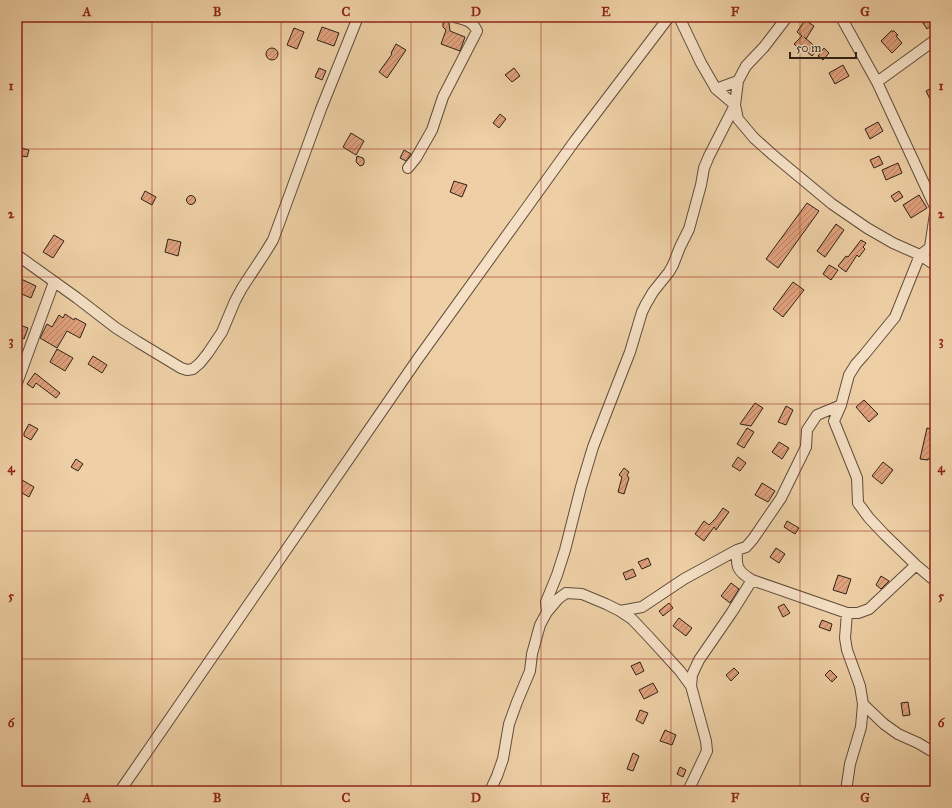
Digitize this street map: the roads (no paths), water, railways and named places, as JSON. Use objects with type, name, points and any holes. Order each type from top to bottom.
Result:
[{"type":"street","points":[[17,255],[116,328],[181,368],[187,370],[193,369],[208,353],[222,332],[242,288],[273,240],[321,109],[358,17]]},
{"type":"street","points":[[408,168],[416,158],[432,130],[443,97],[477,31],[474,25],[468,21],[454,17]]},
{"type":"street","points":[[120,791],[417,360],[574,142],[669,17]]},
{"type":"street","points":[[679,17],[701,63],[716,89],[735,105]]},
{"type":"street","points":[[787,17],[764,47],[746,66],[738,81],[735,105],[738,119],[754,138],[832,204],[867,228],[893,243],[920,255],[935,265]]},
{"type":"street","points":[[841,17],[877,82],[935,207]]},
{"type":"street","points":[[877,82],[935,40]]},
{"type":"street","points":[[716,89],[738,81]]},
{"type":"street","points":[[547,612],[546,602],[558,576],[593,447],[630,352],[642,312],[653,292],[669,272],[689,230],[704,168],[735,105]]},
{"type":"street","points":[[935,214],[932,246],[920,255],[895,317],[856,364],[849,375],[841,404],[834,421],[857,478],[858,503],[874,524],[916,565],[935,581]]},
{"type":"street","points":[[17,383],[54,282]]},
{"type":"street","points":[[620,611],[642,607],[684,579],[746,547],[781,498],[806,448],[807,430],[818,415],[841,404]]},
{"type":"street","points":[[738,550],[737,560],[739,570],[743,575],[752,580],[847,613],[858,613],[869,609],[916,565]]},
{"type":"street","points":[[688,791],[706,751],[706,741],[691,686],[692,675],[699,660],[752,580]]},
{"type":"street","points":[[490,791],[503,759],[509,724],[530,671],[532,654],[540,625],[547,612],[558,599],[566,593],[582,594],[620,611],[638,625],[680,671],[691,686]]},
{"type":"street","points":[[638,625],[642,607]]},
{"type":"street","points":[[846,791],[850,764],[861,727],[863,704],[860,686],[847,650],[845,638],[847,613]]},
{"type":"street","points":[[863,704],[884,724],[898,734],[935,753]]}]
